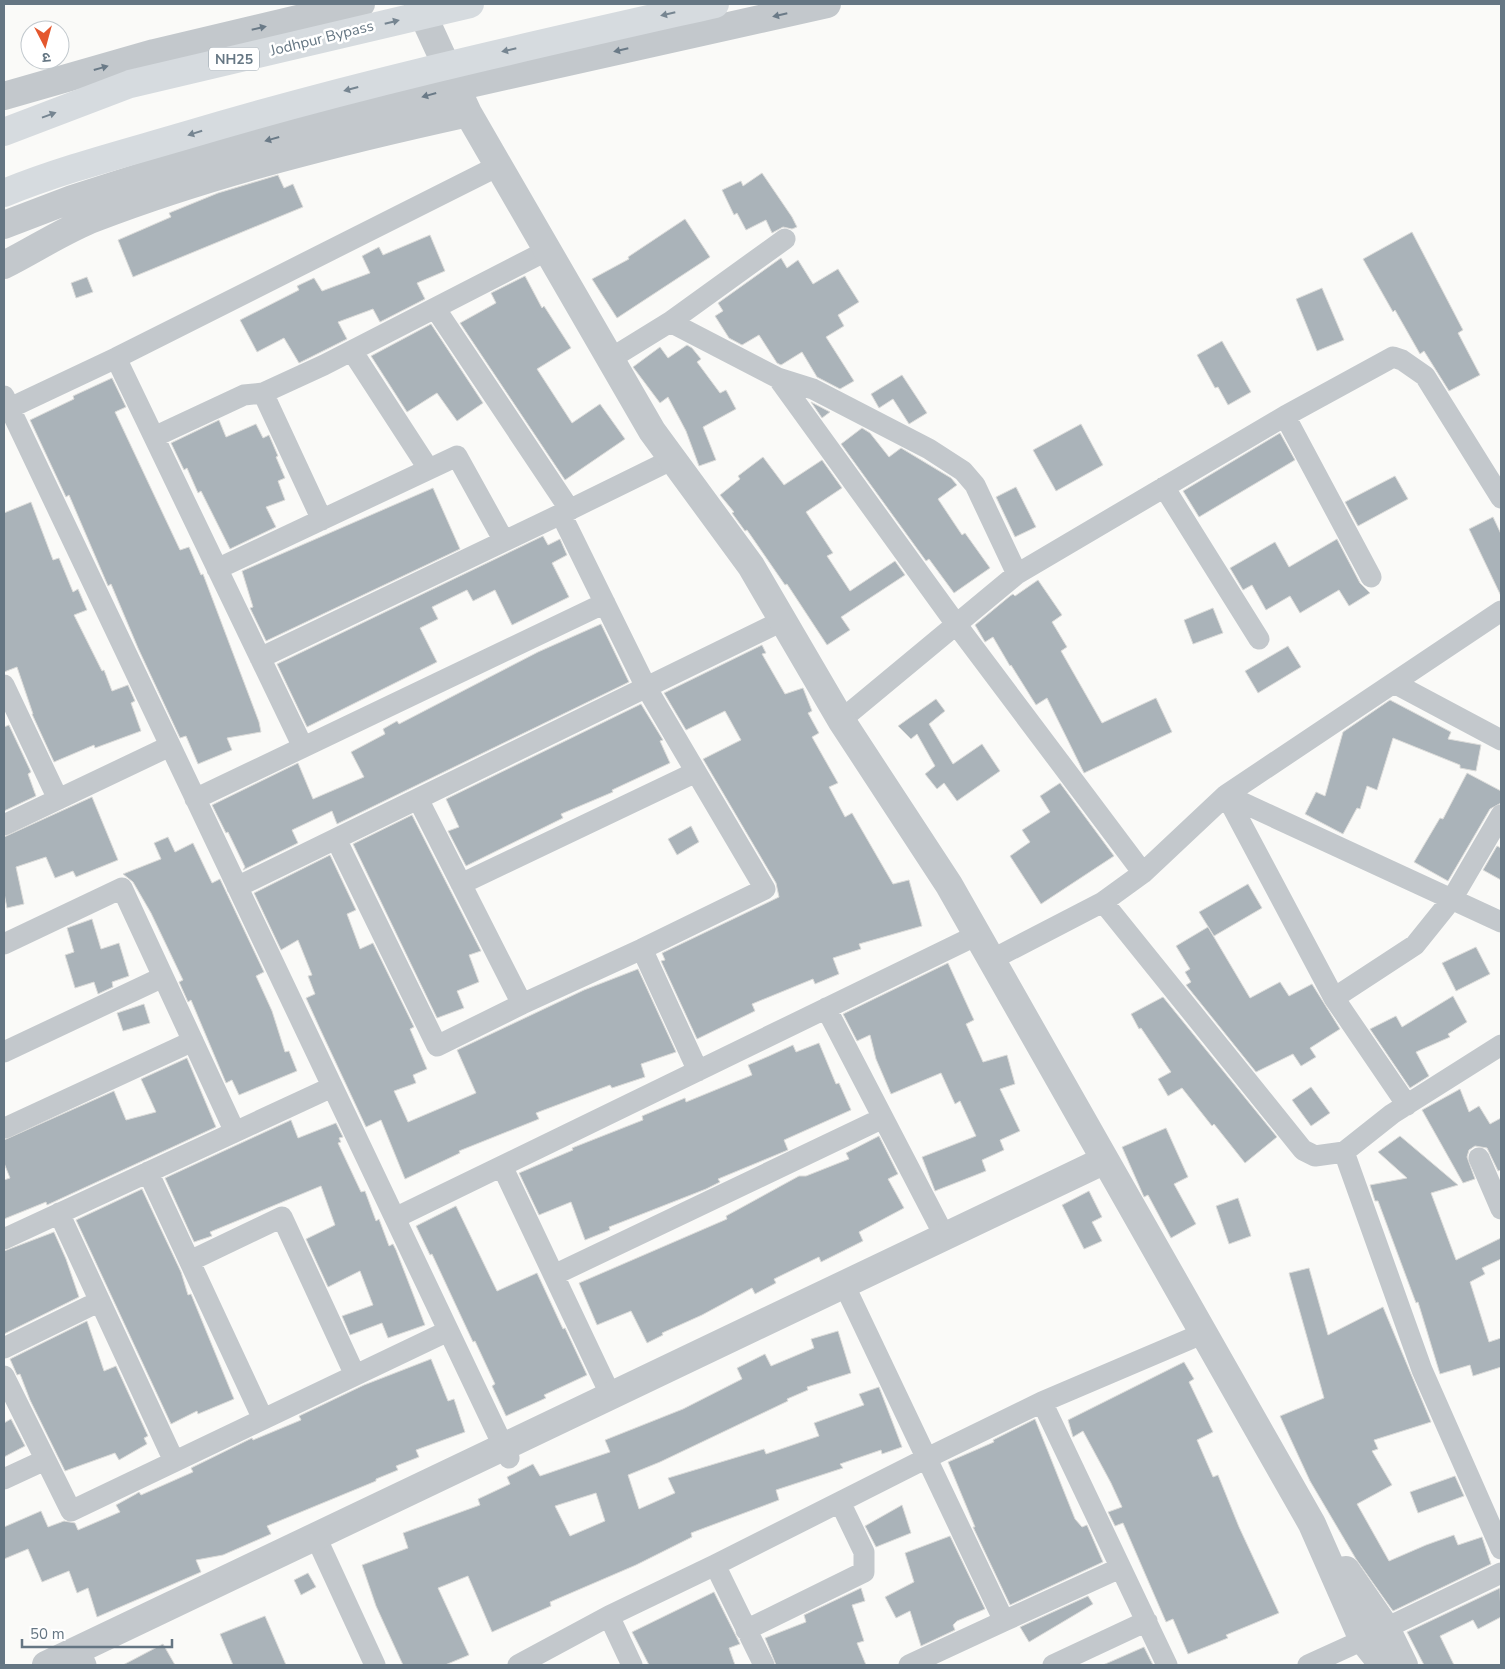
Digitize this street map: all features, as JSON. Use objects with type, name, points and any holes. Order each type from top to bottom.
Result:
[{"type":"highway","name":"Jodhpur Bypass","points":[[4,132],[130,84],[421,9],[470,4]]},
{"type":"highway","points":[[4,193],[80,167],[265,112],[451,76],[715,4]]},
{"type":"street","points":[[4,96],[154,53],[361,4]]},
{"type":"street","points":[[4,225],[72,199],[451,76],[827,4]]},
{"type":"street","points":[[421,9],[468,113],[500,165],[652,431],[751,566],[841,720],[949,885],[1374,1634],[1383,1665]]},
{"type":"street","points":[[4,265],[94,219],[221,176],[395,129],[468,113]]},
{"type":"street","points":[[500,165],[116,358],[7,402],[506,1452]]},
{"type":"street","points":[[610,358],[670,322],[785,239]]},
{"type":"street","points":[[154,436],[244,395],[263,393],[352,351],[548,250]]},
{"type":"street","points":[[336,839],[437,1046],[765,889],[646,687],[605,603],[566,512],[435,308]]},
{"type":"street","points":[[670,322],[778,378],[813,389],[929,449],[963,470],[976,485],[1017,574]]},
{"type":"street","points":[[352,351],[428,468]]},
{"type":"street","points":[[841,720],[1017,574],[1285,416],[1394,357],[1402,360],[1425,376],[1501,498]]},
{"type":"street","points":[[116,358],[303,747]]},
{"type":"street","points":[[778,378],[956,624],[1143,872]]},
{"type":"street","points":[[263,393],[322,520]]},
{"type":"street","points":[[1285,416],[1371,577]]},
{"type":"street","points":[[217,569],[457,456],[504,541]]},
{"type":"street","points":[[260,658],[673,459]]},
{"type":"street","points":[[1164,487],[1258,639]]},
{"type":"street","points":[[195,799],[605,603]]},
{"type":"street","points":[[991,960],[1103,902],[1143,872],[1226,795],[1501,611]]},
{"type":"street","points":[[237,887],[784,620]]},
{"type":"street","points":[[1394,683],[1501,740]]},
{"type":"street","points":[[5,689],[58,800]]},
{"type":"street","points":[[4,825],[170,746]]},
{"type":"street","points":[[461,884],[696,772]]},
{"type":"street","points":[[1226,795],[1501,922]]},
{"type":"street","points":[[1226,795],[1334,998],[1407,1105]]},
{"type":"street","points":[[418,799],[522,1004]]},
{"type":"street","points":[[1334,998],[1415,945],[1452,899],[1501,815]]},
{"type":"street","points":[[4,944],[122,888],[235,1132]]},
{"type":"street","points":[[1103,902],[1304,1150],[1315,1156],[1344,1152],[1407,1105],[1501,1045]]},
{"type":"street","points":[[394,1218],[977,935]]},
{"type":"street","points":[[642,948],[698,1071]]},
{"type":"street","points":[[4,1052],[163,976]]},
{"type":"street","points":[[826,1008],[945,1237]]},
{"type":"street","points":[[4,1127],[193,1041]]},
{"type":"street","points":[[4,1238],[332,1087]]},
{"type":"street","points":[[554,1275],[883,1118]]},
{"type":"street","points":[[1344,1152],[1422,1370],[1501,1549]]},
{"type":"street","points":[[1479,1158],[1501,1209]]},
{"type":"street","points":[[502,1166],[611,1396]]},
{"type":"street","points":[[46,1665],[81,1660],[321,1548],[611,1396],[945,1237],[1109,1166]]},
{"type":"street","points":[[81,1660],[506,1452],[850,1297],[1109,1166]]},
{"type":"street","points":[[148,1172],[263,1419]]},
{"type":"street","points":[[59,1213],[174,1461]]},
{"type":"street","points":[[190,1260],[282,1217],[355,1375]]},
{"type":"street","points":[[850,1297],[1004,1621]]},
{"type":"street","points":[[4,1348],[100,1301]]},
{"type":"street","points":[[4,1376],[71,1510],[448,1331]]},
{"type":"street","points":[[518,1665],[609,1616],[1042,1402],[1204,1333]]},
{"type":"street","points":[[1042,1402],[1167,1665]]},
{"type":"street","points":[[4,1479],[45,1460]]},
{"type":"street","points":[[746,1630],[864,1572],[864,1552],[840,1502]]},
{"type":"street","points":[[321,1548],[375,1665]]},
{"type":"street","points":[[715,1565],[764,1665]]},
{"type":"street","points":[[909,1665],[1120,1568]]},
{"type":"street","points":[[1308,1665],[1501,1573]]},
{"type":"street","points":[[609,1616],[632,1665]]},
{"type":"street","points":[[1053,1665],[1147,1621]]},
{"type":"street","points":[[1374,1634],[1404,1665]]},
{"type":"building","points":[[762,173],[797,227],[792,229],[783,227],[772,233],[766,220],[746,230],[737,213],[734,215],[722,190],[741,181],[743,186]]},
{"type":"building","points":[[278,175],[284,188],[293,184],[303,207],[133,277],[118,240],[171,217],[169,213],[218,193]]},
{"type":"building","points":[[685,219],[710,257],[617,318],[592,279],[629,259],[628,257]]},
{"type":"building","points":[[1412,232],[1463,330],[1458,333],[1480,375],[1449,391],[1424,351],[1420,354],[1395,310],[1393,312],[1363,259]]},
{"type":"building","points":[[430,235],[445,271],[417,283],[425,299],[380,322],[373,309],[338,322],[347,339],[299,363],[284,338],[257,352],[240,320],[299,290],[297,286],[314,278],[322,291],[370,273],[362,256],[379,247],[383,255]]},
{"type":"building","points":[[781,258],[787,268],[798,260],[813,284],[838,269],[859,302],[838,315],[844,326],[826,337],[854,381],[840,389],[817,377],[802,352],[781,365],[777,363],[759,335],[742,345],[729,338],[715,316],[723,311],[718,303]]},
{"type":"building","points":[[525,276],[542,308],[544,306],[571,348],[537,369],[572,423],[600,404],[625,439],[565,480],[460,323],[496,303],[491,293]]},
{"type":"building","points":[[87,277],[93,292],[76,298],[71,283]]},
{"type":"building","points":[[1322,288],[1344,340],[1317,351],[1296,299]]},
{"type":"building","points":[[431,324],[483,403],[457,421],[437,393],[407,412],[371,356]]},
{"type":"building","points":[[1222,341],[1251,392],[1228,405],[1218,387],[1215,388],[1197,355]]},
{"type":"building","points":[[687,345],[701,359],[697,362],[720,393],[726,390],[736,409],[703,427],[716,460],[699,466],[686,431],[668,397],[660,403],[633,367],[660,347],[668,358]]},
{"type":"building","points":[[902,375],[927,413],[909,424],[893,399],[879,408],[871,394]]},
{"type":"building","points":[[112,378],[126,407],[115,412],[180,550],[189,547],[201,575],[203,574],[259,722],[261,732],[227,738],[232,750],[198,764],[186,736],[180,738],[138,648],[111,584],[108,586],[69,495],[66,497],[30,420],[74,399],[73,396]]},
{"type":"building","points":[[811,402],[830,412],[822,418]]},
{"type":"building","points":[[219,420],[226,437],[256,424],[263,438],[269,435],[285,478],[278,481],[285,500],[266,507],[276,527],[230,549],[201,491],[198,493],[187,468],[184,470],[171,443]]},
{"type":"building","points":[[1081,424],[1103,465],[1056,491],[1033,450]]},
{"type":"building","points":[[862,428],[870,433],[889,457],[901,448],[951,478],[957,485],[938,499],[962,535],[965,533],[990,568],[954,593],[929,559],[926,561],[841,444]]},
{"type":"building","points":[[1280,433],[1295,460],[1199,517],[1183,491]]},
{"type":"building","points":[[763,457],[784,485],[822,460],[842,488],[806,512],[833,553],[827,556],[850,591],[895,561],[905,575],[841,617],[850,630],[827,645],[787,584],[785,585],[720,495],[740,479],[738,476]]},
{"type":"building","points":[[1395,476],[1408,499],[1358,526],[1345,502]]},
{"type":"building","points":[[1016,487],[1036,527],[1015,537],[996,497]]},
{"type":"building","points":[[433,488],[460,549],[266,641],[250,608],[253,607],[242,571]]},
{"type":"building","points":[[31,502],[53,560],[59,558],[73,592],[78,589],[87,610],[74,615],[102,671],[104,670],[112,691],[128,685],[135,701],[131,703],[141,731],[95,748],[94,745],[54,762],[32,714],[17,667],[4,672],[4,513]]},
{"type":"building","points":[[1493,517],[1501,534],[1501,596],[1469,529]]},
{"type":"building","points":[[543,536],[548,545],[560,539],[567,555],[552,563],[569,597],[512,625],[495,590],[473,601],[467,590],[432,607],[438,619],[420,628],[437,662],[307,727],[277,664]]},
{"type":"building","points":[[1337,539],[1360,583],[1370,593],[1349,606],[1339,590],[1300,613],[1290,596],[1266,610],[1252,585],[1243,590],[1230,568],[1275,542],[1289,567]]},
{"type":"building","points":[[1038,580],[1062,615],[1052,622],[1067,647],[1061,651],[1102,723],[1156,698],[1172,732],[1084,773],[1047,698],[1036,705],[993,637],[985,642],[975,625],[1010,596],[1013,594],[1015,596]]},
{"type":"building","points":[[1213,608],[1223,633],[1193,644],[1184,620]]},
{"type":"building","points":[[601,624],[629,682],[337,824],[332,811],[292,830],[298,843],[243,870],[245,867],[212,805],[298,763],[313,799],[364,777],[351,752],[385,734],[383,729],[397,721],[399,724],[538,652]]},
{"type":"building","points":[[762,645],[766,653],[762,654],[785,694],[803,688],[812,711],[808,713],[819,733],[812,737],[838,783],[829,787],[845,817],[852,813],[893,884],[909,880],[922,926],[859,944],[861,949],[833,958],[839,974],[815,984],[813,979],[752,1004],[755,1011],[697,1039],[661,961],[665,960],[662,953],[779,897],[776,883],[703,759],[741,740],[725,711],[686,730],[664,693]]},
{"type":"building","points":[[1288,646],[1301,667],[1258,693],[1245,671]]},
{"type":"building","points":[[936,699],[945,711],[929,724],[953,764],[982,744],[1000,771],[957,801],[944,783],[937,789],[925,774],[935,766],[917,734],[911,739],[898,726]]},
{"type":"building","points":[[1390,700],[1451,732],[1448,739],[1481,745],[1476,771],[1460,768],[1460,765],[1393,738],[1377,790],[1367,786],[1360,809],[1357,808],[1343,834],[1305,814],[1316,792],[1325,796],[1343,732]]},
{"type":"building","points":[[641,704],[663,740],[660,741],[670,763],[612,790],[613,792],[561,814],[563,818],[466,866],[448,831],[459,827],[446,799]]},
{"type":"building","points":[[9,725],[31,772],[28,774],[36,796],[4,811],[4,727]]},
{"type":"building","points":[[1467,773],[1501,791],[1501,803],[1490,809],[1448,881],[1414,862],[1440,818],[1443,819]]},
{"type":"building","points":[[1060,783],[1114,856],[1041,904],[1010,856],[1030,842],[1022,830],[1050,812],[1040,796]]},
{"type":"building","points":[[92,797],[118,860],[76,877],[73,871],[55,878],[46,857],[16,867],[24,904],[7,908],[4,893],[4,837]]},
{"type":"building","points":[[412,815],[481,951],[469,955],[479,982],[457,991],[464,1008],[437,1018],[353,844]]},
{"type":"building","points":[[691,826],[699,842],[677,855],[668,839]]},
{"type":"building","points":[[168,837],[175,852],[193,843],[212,883],[220,879],[264,972],[256,976],[272,1011],[285,1052],[289,1051],[297,1071],[239,1095],[232,1080],[226,1083],[191,1000],[188,1002],[179,982],[183,980],[151,913],[133,882],[123,874],[161,859],[154,843]]},
{"type":"building","points":[[1497,846],[1501,848],[1501,880],[1483,870]]},
{"type":"building","points":[[330,855],[356,910],[347,914],[360,949],[373,943],[414,1027],[410,1029],[427,1069],[413,1075],[416,1083],[394,1091],[408,1122],[476,1093],[457,1050],[584,990],[638,969],[676,1052],[641,1064],[645,1077],[612,1088],[610,1085],[536,1113],[539,1119],[459,1151],[460,1153],[405,1179],[381,1120],[366,1127],[306,998],[315,994],[308,976],[312,975],[298,940],[281,950],[254,893]]},
{"type":"building","points":[[1248,884],[1262,908],[1214,936],[1199,912]]},
{"type":"building","points":[[92,919],[101,949],[119,943],[129,976],[112,982],[113,987],[98,994],[94,982],[75,988],[65,955],[74,952],[67,928]]},
{"type":"building","points":[[1208,927],[1250,998],[1280,982],[1289,996],[1312,984],[1340,1029],[1310,1048],[1316,1057],[1301,1066],[1293,1054],[1256,1072],[1186,985],[1191,982],[1185,972],[1190,969],[1176,946]]},
{"type":"building","points":[[1476,947],[1490,974],[1456,991],[1442,963]]},
{"type":"building","points":[[948,963],[974,1020],[966,1024],[983,1062],[1007,1055],[1015,1084],[1000,1089],[1020,1131],[1000,1140],[1004,1150],[982,1160],[986,1171],[935,1191],[922,1157],[976,1136],[960,1101],[955,1104],[941,1073],[891,1094],[876,1059],[870,1035],[857,1041],[843,1014]]},
{"type":"building","points":[[1453,996],[1467,1022],[1448,1034],[1450,1037],[1416,1052],[1429,1076],[1410,1088],[1370,1029],[1396,1016],[1402,1027]]},
{"type":"building","points":[[1163,997],[1277,1137],[1245,1163],[1182,1088],[1168,1096],[1158,1079],[1171,1072],[1141,1028],[1139,1029],[1131,1014]]},
{"type":"building","points":[[144,1004],[150,1023],[123,1031],[117,1013]]},
{"type":"building","points":[[819,1043],[836,1084],[839,1083],[851,1110],[784,1140],[788,1150],[718,1179],[720,1182],[706,1189],[609,1227],[610,1230],[585,1240],[571,1202],[539,1215],[519,1173],[573,1150],[572,1148],[643,1120],[642,1116],[685,1098],[686,1102],[752,1075],[748,1065],[793,1045],[796,1052]]},
{"type":"building","points":[[187,1058],[216,1127],[47,1205],[46,1202],[4,1219],[4,1180],[10,1178],[4,1163],[4,1140],[114,1091],[126,1120],[156,1112],[141,1079]]},
{"type":"building","points":[[1311,1087],[1330,1113],[1311,1126],[1292,1100]]},
{"type":"building","points":[[1460,1089],[1469,1112],[1479,1106],[1490,1124],[1501,1118],[1501,1170],[1498,1171],[1487,1148],[1475,1146],[1469,1150],[1467,1157],[1475,1179],[1463,1183],[1422,1110]]},
{"type":"building","points":[[291,1120],[298,1138],[336,1123],[343,1137],[339,1138],[341,1142],[338,1143],[361,1192],[365,1191],[376,1221],[379,1219],[389,1246],[393,1244],[396,1250],[425,1325],[388,1338],[382,1323],[350,1335],[342,1316],[373,1305],[360,1271],[328,1287],[306,1239],[335,1225],[321,1186],[210,1232],[212,1236],[194,1242],[165,1178]]},
{"type":"building","points":[[1166,1128],[1188,1177],[1174,1184],[1196,1224],[1171,1238],[1148,1195],[1144,1197],[1122,1147]]},
{"type":"building","points":[[879,1136],[898,1174],[888,1179],[904,1208],[859,1232],[863,1241],[821,1262],[819,1257],[774,1279],[776,1283],[755,1294],[752,1288],[702,1315],[662,1333],[663,1335],[647,1343],[631,1311],[597,1325],[579,1283],[727,1219],[726,1216],[799,1176],[806,1176],[849,1159],[846,1153]]},
{"type":"building","points":[[1400,1136],[1458,1185],[1431,1193],[1456,1260],[1501,1238],[1501,1259],[1482,1268],[1485,1274],[1470,1282],[1489,1342],[1501,1338],[1501,1367],[1473,1376],[1470,1365],[1440,1374],[1418,1302],[1416,1303],[1378,1201],[1375,1201],[1370,1185],[1407,1178],[1378,1152]]},
{"type":"building","points":[[142,1189],[181,1272],[188,1295],[191,1294],[234,1399],[198,1414],[197,1411],[171,1424],[76,1220]]},
{"type":"building","points":[[1089,1191],[1102,1217],[1092,1222],[1102,1241],[1084,1249],[1062,1205]]},
{"type":"building","points":[[1238,1198],[1251,1236],[1229,1244],[1216,1206]]},
{"type":"building","points":[[456,1206],[497,1291],[537,1273],[587,1375],[544,1395],[546,1398],[506,1416],[492,1386],[495,1384],[475,1341],[473,1342],[432,1254],[430,1255],[416,1226]]},
{"type":"building","points":[[54,1232],[66,1259],[79,1297],[4,1334],[4,1251]]},
{"type":"building","points":[[1309,1268],[1328,1335],[1383,1307],[1431,1422],[1374,1440],[1378,1449],[1372,1451],[1392,1485],[1357,1504],[1389,1561],[1454,1535],[1458,1545],[1482,1537],[1491,1564],[1393,1611],[1356,1559],[1310,1481],[1280,1416],[1324,1398],[1289,1273]]},
{"type":"building","points":[[87,1321],[104,1371],[116,1366],[148,1436],[144,1438],[147,1444],[119,1460],[115,1453],[65,1471],[30,1400],[20,1374],[17,1375],[10,1359]]},
{"type":"building","points":[[838,1331],[851,1373],[807,1387],[808,1390],[787,1399],[788,1401],[660,1462],[628,1475],[639,1509],[675,1493],[668,1478],[764,1449],[766,1454],[819,1436],[814,1423],[864,1405],[859,1394],[879,1387],[902,1447],[882,1454],[881,1450],[840,1464],[843,1468],[776,1490],[779,1500],[691,1533],[692,1537],[636,1565],[550,1602],[551,1606],[492,1632],[468,1576],[438,1588],[469,1655],[445,1665],[403,1665],[376,1606],[362,1565],[408,1548],[403,1533],[480,1505],[478,1499],[510,1484],[507,1477],[533,1464],[540,1476],[610,1452],[605,1440],[683,1409],[742,1379],[737,1368],[765,1354],[771,1366],[814,1348],[811,1339]],"holes":[[[596,1493],[605,1521],[570,1536],[555,1506]]]},
{"type":"building","points":[[431,1359],[448,1401],[454,1399],[465,1432],[416,1450],[419,1457],[396,1466],[398,1470],[376,1479],[376,1481],[267,1526],[271,1534],[223,1555],[196,1560],[201,1572],[97,1617],[88,1588],[77,1593],[69,1571],[42,1582],[28,1549],[4,1559],[4,1527],[41,1511],[48,1527],[64,1521],[75,1523],[78,1530],[120,1512],[116,1505],[139,1492],[141,1495],[193,1472],[191,1468],[252,1438],[253,1440],[301,1420],[299,1416],[364,1385]]},
{"type":"building","points":[[1184,1362],[1194,1379],[1189,1382],[1213,1432],[1197,1440],[1213,1477],[1218,1475],[1239,1527],[1279,1613],[1226,1635],[1228,1638],[1188,1654],[1173,1619],[1166,1622],[1123,1523],[1115,1526],[1108,1512],[1122,1507],[1111,1483],[1083,1431],[1073,1437],[1068,1420]]},
{"type":"building","points":[[11,1419],[25,1446],[4,1457],[4,1423]]},
{"type":"building","points":[[1035,1419],[1075,1519],[1082,1527],[1087,1525],[1103,1562],[1010,1605],[973,1527],[975,1527],[948,1462],[994,1442],[993,1440]]},
{"type":"building","points":[[1455,1476],[1464,1496],[1418,1513],[1410,1492]]},
{"type":"building","points":[[902,1505],[911,1533],[876,1547],[865,1526]]},
{"type":"building","points":[[950,1536],[985,1609],[957,1621],[953,1625],[955,1630],[921,1646],[910,1611],[896,1618],[885,1597],[914,1582],[905,1553]]},
{"type":"building","points":[[308,1573],[316,1587],[301,1595],[294,1580]]},
{"type":"building","points":[[861,1588],[865,1601],[852,1605],[864,1641],[857,1643],[866,1665],[776,1665],[765,1638],[806,1622],[804,1615]]},
{"type":"building","points":[[1500,1588],[1501,1617],[1478,1629],[1473,1620],[1440,1636],[1454,1665],[1424,1665],[1407,1632]]},
{"type":"building","points":[[714,1592],[740,1644],[729,1648],[735,1665],[649,1665],[632,1632]]},
{"type":"building","points":[[1088,1596],[1093,1604],[1029,1642],[1020,1627]]},
{"type":"building","points":[[265,1616],[286,1665],[233,1665],[220,1634]]},
{"type":"building","points":[[163,1644],[175,1665],[123,1665]]},
{"type":"building","points":[[1144,1647],[1153,1665],[1103,1665]]}]
